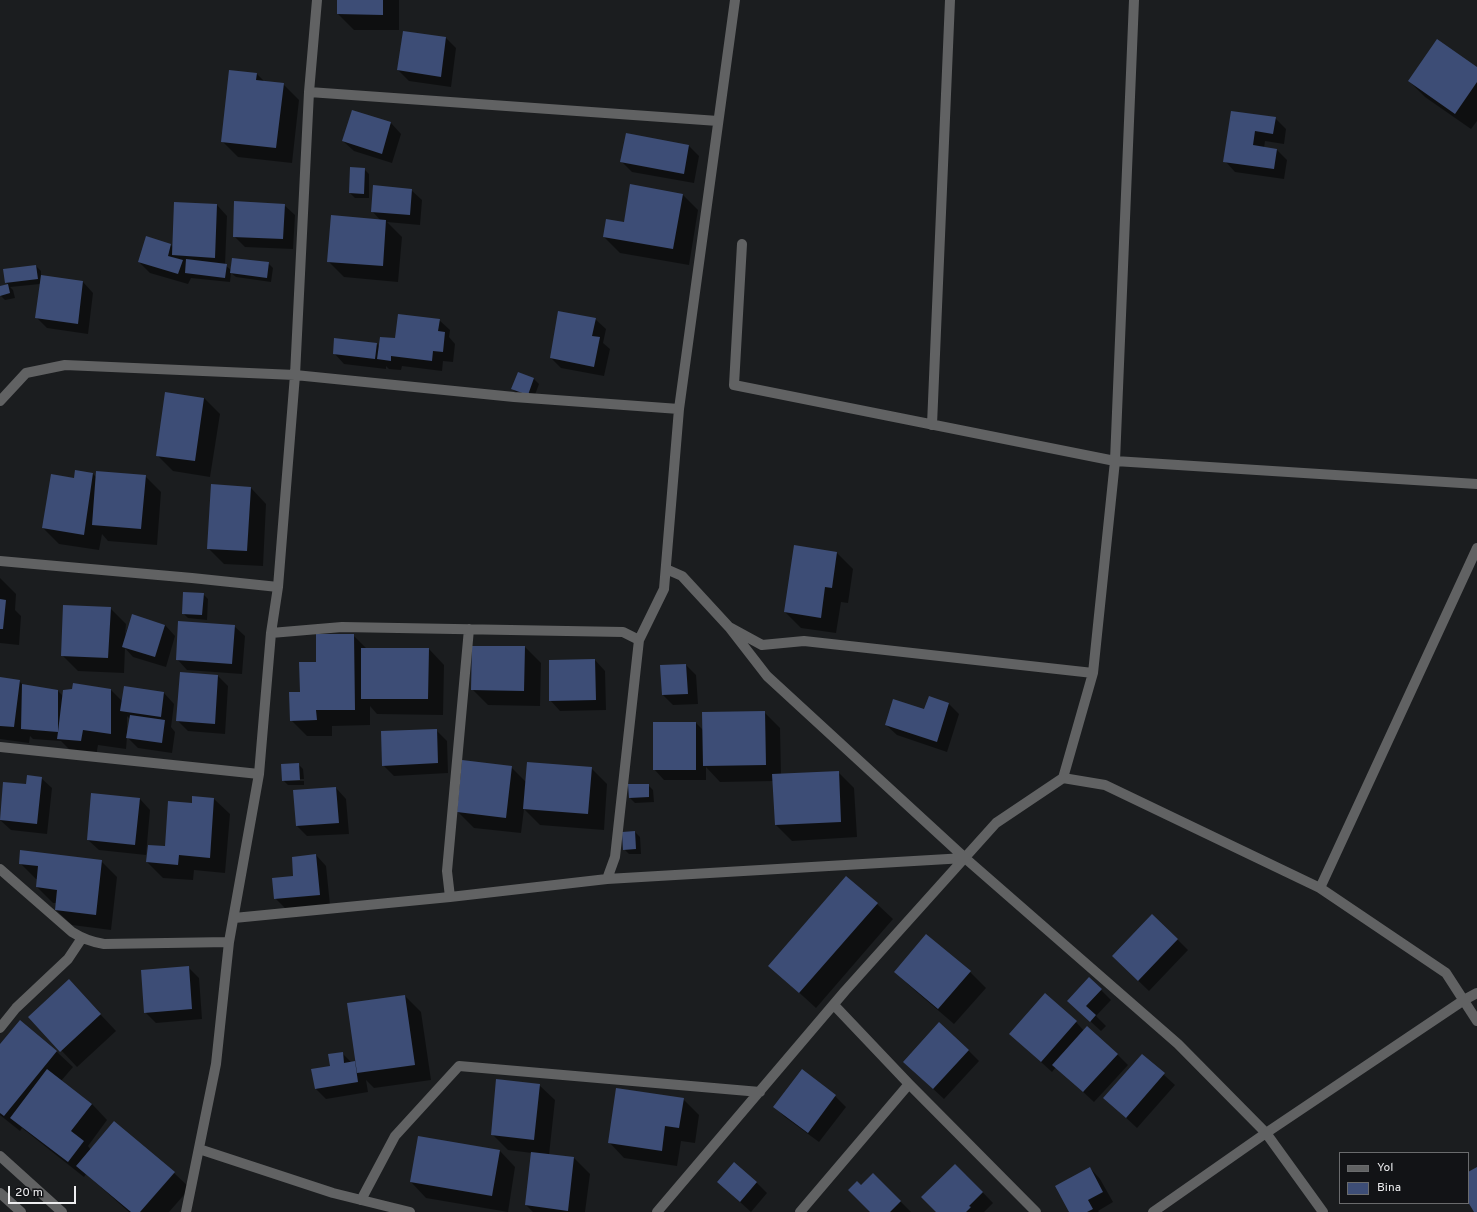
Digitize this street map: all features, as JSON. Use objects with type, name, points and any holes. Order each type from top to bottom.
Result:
[{"type":"street","points":[[186,1212],[216,1064],[229,942],[259,774],[271,633],[278,587],[295,375],[309,92],[317,0]]},
{"type":"street","points":[[607,879],[615,857],[639,640],[664,589],[679,409],[735,0]]},
{"type":"street","points":[[932,425],[950,0]]},
{"type":"street","points":[[657,1212],[834,1005],[996,823],[1063,778],[1093,673],[1115,461],[1134,0]]},
{"type":"street","points":[[309,92],[718,121]]},
{"type":"street","points":[[742,244],[734,385],[1115,461],[1477,484]]},
{"type":"street","points":[[0,400],[26,373],[65,365],[295,375],[506,396],[679,409]]},
{"type":"street","points":[[1320,888],[1477,548]]},
{"type":"street","points":[[0,561],[278,587]]},
{"type":"street","points":[[666,569],[682,576],[728,627],[767,676],[965,858],[1178,1044],[1266,1133],[1323,1212]]},
{"type":"street","points":[[271,633],[342,626],[623,632],[639,640]]},
{"type":"street","points":[[728,627],[762,645],[804,641],[1093,673]]},
{"type":"street","points":[[450,897],[447,871],[469,629]]},
{"type":"street","points":[[0,747],[259,774]]},
{"type":"street","points":[[1063,778],[1105,785],[1320,888],[1446,973],[1477,1020]]},
{"type":"street","points":[[234,918],[450,897],[607,879],[965,858]]},
{"type":"street","points":[[0,869],[82,938],[93,943],[229,942]]},
{"type":"street","points":[[0,1028],[16,1008],[68,959],[82,938]]},
{"type":"street","points":[[1153,1212],[1266,1133],[1464,1000],[1477,993]]},
{"type":"street","points":[[834,1005],[909,1084],[1036,1212]]},
{"type":"street","points":[[361,1200],[395,1136],[459,1066],[760,1092]]},
{"type":"street","points":[[800,1212],[909,1084]]},
{"type":"street","points":[[199,1149],[333,1193],[410,1212]]},
{"type":"street","points":[[0,1156],[62,1212]]},
{"type":"street","points":[[0,1193],[21,1212]]},
{"type":"building","points":[[337,0],[383,0],[383,15],[337,14]]},
{"type":"building","points":[[403,31],[446,37],[441,77],[397,70]]},
{"type":"building","points":[[1437,39],[1477,67],[1477,82],[1455,114],[1408,81]]},
{"type":"building","points":[[229,70],[257,73],[256,80],[284,83],[276,148],[221,142]]},
{"type":"building","points":[[352,110],[391,122],[382,154],[342,141]]},
{"type":"building","points":[[1231,111],[1276,117],[1273,134],[1255,131],[1253,145],[1277,149],[1274,169],[1223,162]]},
{"type":"building","points":[[626,133],[689,145],[684,174],[620,162]]},
{"type":"building","points":[[350,167],[365,168],[364,194],[349,193]]},
{"type":"building","points":[[630,184],[683,194],[673,249],[603,237],[606,219],[624,222]]},
{"type":"building","points":[[373,185],[412,189],[410,215],[371,212]]},
{"type":"building","points":[[234,201],[285,204],[283,239],[233,237]]},
{"type":"building","points":[[174,202],[217,204],[215,258],[172,255]]},
{"type":"building","points":[[331,215],[386,220],[383,266],[327,262]]},
{"type":"building","points":[[146,236],[171,244],[168,256],[183,260],[178,274],[138,262]]},
{"type":"building","points":[[232,258],[269,262],[267,278],[230,273]]},
{"type":"building","points":[[186,259],[227,264],[225,278],[185,273]]},
{"type":"building","points":[[36,265],[38,279],[5,283],[3,269]]},
{"type":"building","points":[[41,275],[83,281],[78,324],[35,318]]},
{"type":"building","points":[[8,284],[10,293],[0,296],[0,286]]},
{"type":"building","points":[[558,311],[596,318],[592,336],[600,337],[594,367],[550,358]]},
{"type":"building","points":[[398,314],[440,319],[438,331],[445,332],[443,352],[433,351],[432,361],[391,356],[391,361],[377,359],[380,337],[395,338]]},
{"type":"building","points":[[334,338],[377,343],[375,359],[333,354]]},
{"type":"building","points":[[518,372],[534,378],[528,395],[511,389]]},
{"type":"building","points":[[165,392],[204,398],[195,461],[156,456]]},
{"type":"building","points":[[75,470],[93,473],[84,535],[42,528],[51,474],[74,478]]},
{"type":"building","points":[[96,471],[146,475],[141,529],[92,525]]},
{"type":"building","points":[[211,484],[251,487],[247,551],[207,549]]},
{"type":"building","points":[[794,545],[837,552],[832,588],[825,587],[821,618],[784,612]]},
{"type":"building","points":[[183,592],[204,593],[202,615],[182,614]]},
{"type":"building","points":[[0,599],[6,600],[3,629],[0,629]]},
{"type":"building","points":[[63,605],[111,607],[108,658],[61,656]]},
{"type":"building","points":[[132,614],[165,625],[155,657],[122,647]]},
{"type":"building","points":[[178,621],[235,625],[232,664],[176,660]]},
{"type":"building","points":[[316,634],[354,634],[355,710],[316,710],[317,720],[290,721],[289,692],[300,692],[299,662],[316,662]]},
{"type":"building","points":[[472,646],[525,646],[524,691],[471,690]]},
{"type":"building","points":[[361,648],[429,648],[428,699],[361,699]]},
{"type":"building","points":[[595,659],[596,700],[549,701],[549,660]]},
{"type":"building","points":[[686,664],[688,694],[662,695],[660,665]]},
{"type":"building","points":[[180,672],[218,675],[215,724],[176,721]]},
{"type":"building","points":[[0,677],[20,680],[14,727],[0,726]]},
{"type":"building","points":[[73,683],[111,689],[111,734],[83,730],[81,741],[57,739],[63,690],[72,689]]},
{"type":"building","points":[[22,684],[58,690],[58,732],[21,729]]},
{"type":"building","points":[[124,686],[164,692],[161,717],[120,711]]},
{"type":"building","points":[[929,696],[949,703],[937,742],[885,725],[893,699],[924,709]]},
{"type":"building","points":[[765,711],[766,765],[703,766],[702,712]]},
{"type":"building","points":[[130,715],[165,720],[162,743],[126,738]]},
{"type":"building","points":[[653,722],[696,722],[696,770],[653,770]]},
{"type":"building","points":[[437,729],[438,763],[382,766],[381,731]]},
{"type":"building","points":[[462,760],[512,766],[506,818],[457,812]]},
{"type":"building","points":[[527,762],[592,767],[588,814],[523,809]]},
{"type":"building","points":[[299,763],[300,780],[282,781],[281,764]]},
{"type":"building","points":[[839,771],[841,822],[775,825],[772,774]]},
{"type":"building","points":[[27,775],[42,777],[37,824],[0,820],[3,782],[26,784]]},
{"type":"building","points":[[628,784],[649,784],[649,797],[629,798]]},
{"type":"building","points":[[336,787],[339,823],[296,826],[293,790]]},
{"type":"building","points":[[91,793],[140,798],[135,845],[87,840]]},
{"type":"building","points":[[192,796],[214,798],[210,858],[179,855],[178,865],[146,862],[148,845],[165,846],[168,801],[192,803]]},
{"type":"building","points":[[635,831],[636,849],[623,850],[622,832]]},
{"type":"building","points":[[20,850],[102,860],[96,915],[55,910],[57,890],[36,887],[38,866],[19,864]]},
{"type":"building","points":[[316,854],[320,895],[274,899],[272,878],[293,876],[292,857]]},
{"type":"building","points":[[846,876],[878,903],[799,993],[768,966]]},
{"type":"building","points":[[1152,914],[1178,939],[1138,981],[1112,956]]},
{"type":"building","points":[[926,934],[971,971],[938,1009],[894,972]]},
{"type":"building","points":[[189,966],[192,1009],[144,1013],[141,970]]},
{"type":"building","points":[[1089,977],[1102,989],[1086,1006],[1096,1015],[1090,1022],[1067,1001]]},
{"type":"building","points":[[69,979],[101,1014],[60,1052],[28,1017]]},
{"type":"building","points":[[1045,993],[1077,1021],[1041,1062],[1009,1034]]},
{"type":"building","points":[[405,995],[415,1065],[357,1073],[347,1003]]},
{"type":"building","points":[[20,1020],[57,1051],[4,1116],[0,1113],[0,1044]]},
{"type":"building","points":[[939,1022],[969,1050],[933,1089],[903,1062]]},
{"type":"building","points":[[1087,1026],[1118,1054],[1083,1092],[1052,1065]]},
{"type":"building","points":[[343,1052],[344,1063],[355,1061],[358,1082],[315,1089],[311,1069],[330,1066],[328,1054]]},
{"type":"building","points":[[1142,1054],[1165,1073],[1126,1118],[1103,1098]]},
{"type":"building","points":[[47,1069],[92,1104],[71,1131],[84,1141],[68,1162],[10,1118]]},
{"type":"building","points":[[802,1069],[836,1095],[808,1133],[773,1107]]},
{"type":"building","points":[[496,1079],[540,1084],[534,1140],[491,1135]]},
{"type":"building","points":[[616,1088],[684,1098],[679,1128],[665,1126],[662,1151],[608,1143]]},
{"type":"building","points":[[114,1121],[175,1172],[140,1212],[131,1212],[76,1166]]},
{"type":"building","points":[[418,1136],[500,1150],[492,1196],[410,1182]]},
{"type":"building","points":[[531,1152],[574,1157],[568,1211],[525,1205]]},
{"type":"building","points":[[734,1162],[757,1182],[740,1202],[717,1182]]},
{"type":"building","points":[[955,1164],[983,1192],[969,1206],[971,1207],[966,1212],[936,1212],[921,1197]]},
{"type":"building","points":[[1090,1167],[1103,1192],[1088,1200],[1093,1209],[1087,1212],[1069,1212],[1055,1186]]},
{"type":"building","points":[[1477,1167],[1477,1212],[1474,1212],[1469,1204],[1469,1171]]},
{"type":"building","points":[[873,1173],[901,1201],[890,1212],[870,1212],[848,1190],[857,1181],[861,1185]]}]
